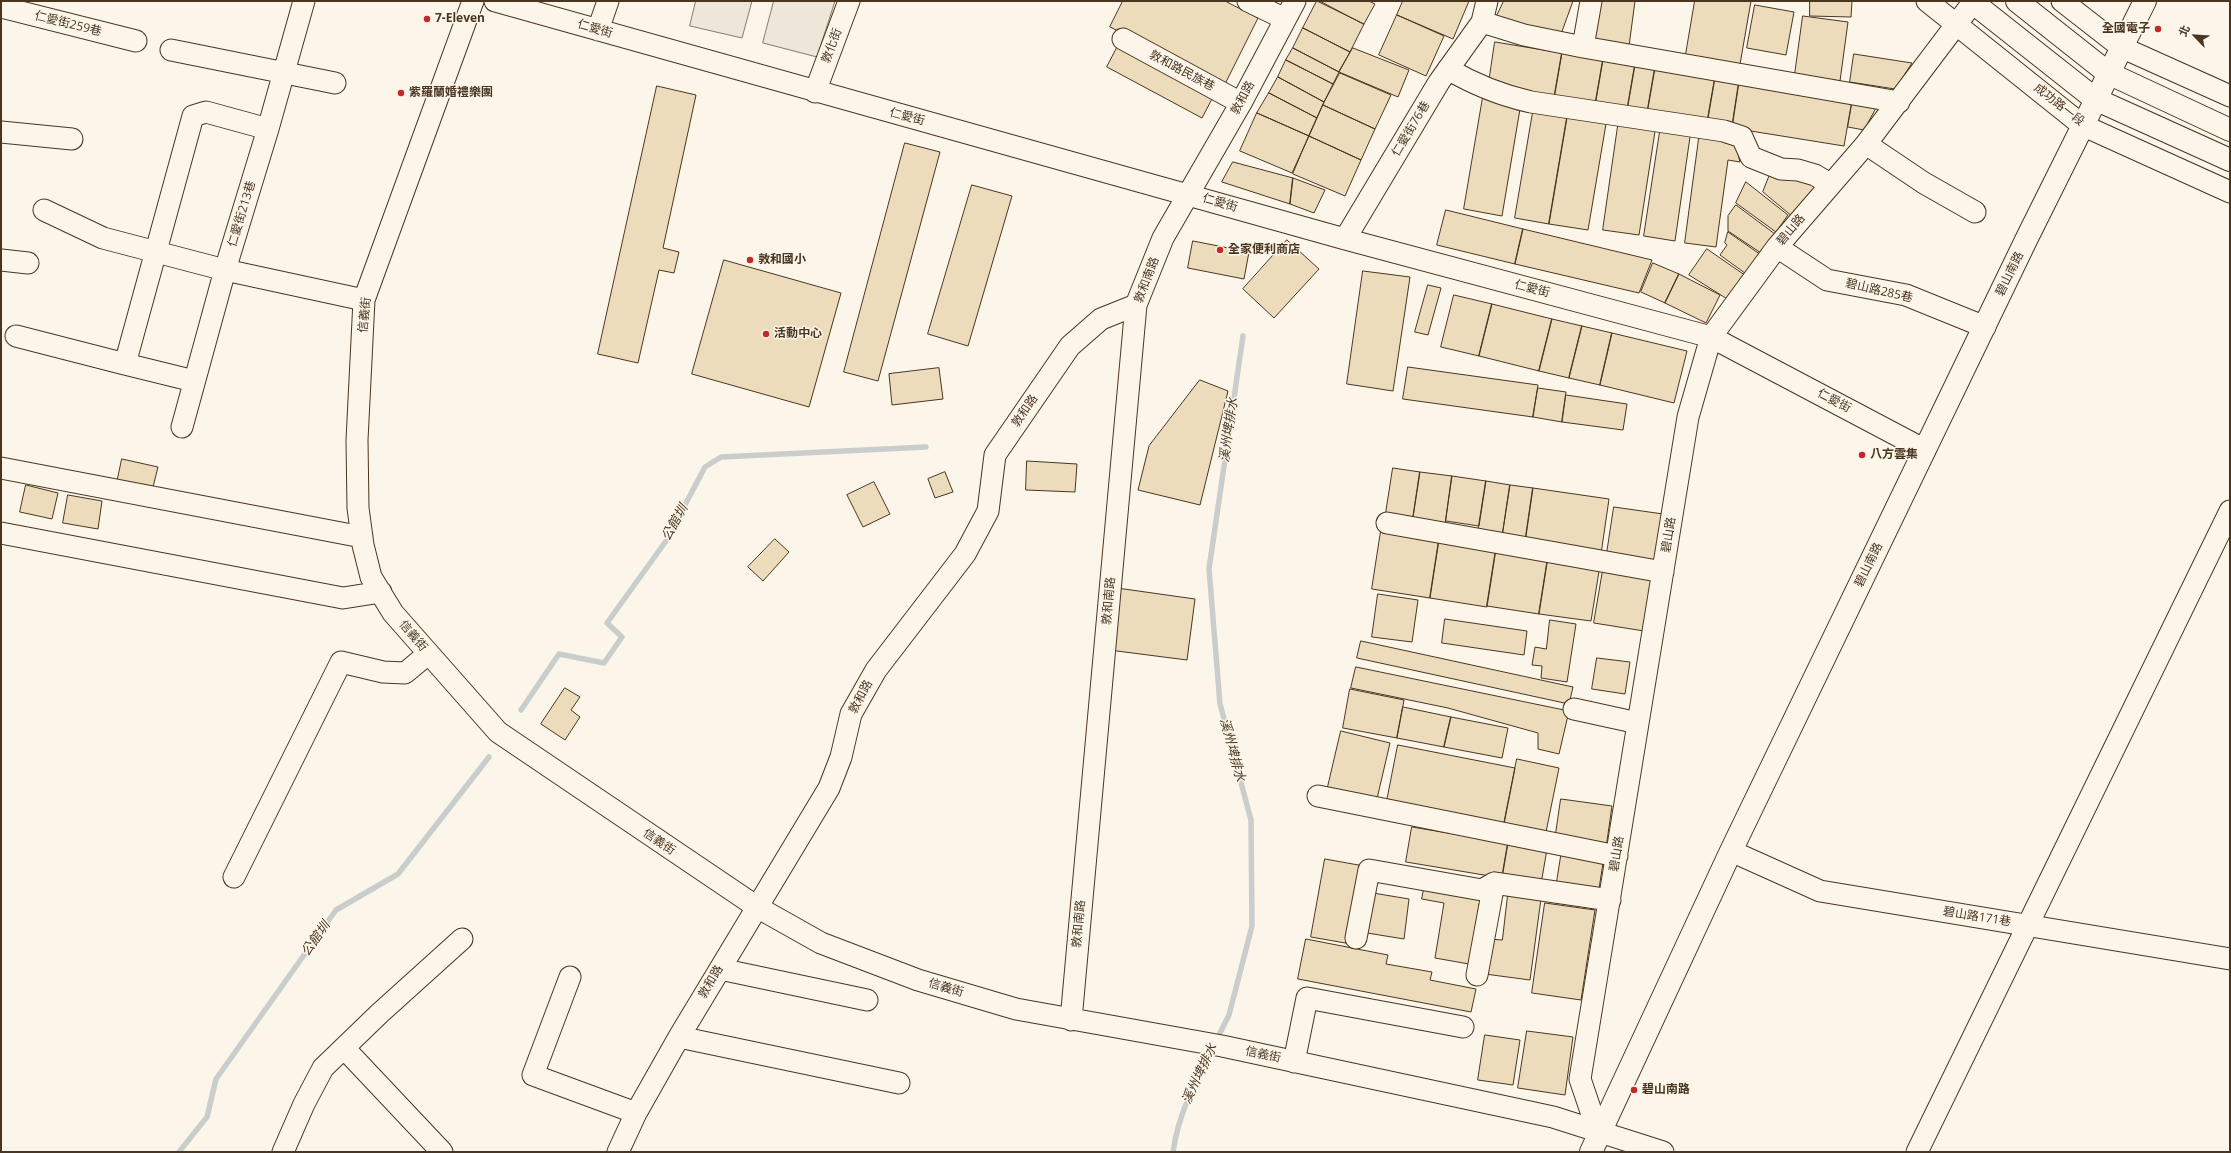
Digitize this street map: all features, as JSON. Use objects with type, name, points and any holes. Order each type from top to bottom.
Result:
[{"type":"main road","points":[[2017,1],[2108,73],[2230,130]]},
{"type":"main road","name":"碧山南路","points":[[1598,1132],[1731,851],[2082,125],[2144,1]]},
{"type":"main road","points":[[1972,2],[2095,99],[2230,160]]},
{"type":"main road","points":[[1591,1152],[1598,1132]]},
{"type":"street","name":"仁愛街259巷","points":[[2,1],[1,6],[136,41]]},
{"type":"street","name":"仁愛街213巷","points":[[182,427],[225,270],[268,129],[304,1]]},
{"type":"street","name":"信義街","points":[[474,1],[364,300],[357,440],[358,508],[362,537],[371,577],[393,613],[498,732],[757,907],[820,943],[918,980],[1016,1008],[1071,1020],[1222,1046],[1553,1117],[1663,1152]]},
{"type":"street","name":"仁愛街","points":[[495,1],[815,92],[1188,194],[1345,239],[1711,337],[1925,450]]},
{"type":"street","points":[[598,30],[608,1]]},
{"type":"street","name":"敦化街","points":[[815,92],[849,1]]},
{"type":"street","points":[[1248,1],[1285,20]]},
{"type":"street","name":"敦和路","points":[[1188,194],[1241,103],[1295,1]]},
{"type":"street","points":[[1487,1],[1482,22],[1524,35],[1583,47],[1899,102]]},
{"type":"street","points":[[1583,47],[1591,1]]},
{"type":"street","name":"成功路一段","points":[[1927,1],[2082,125],[2230,192]]},
{"type":"street","points":[[2062,1],[2121,47],[2230,96]]},
{"type":"street","name":"碧山路","points":[[1598,1132],[1580,1079],[1688,417],[1711,337],[1777,247],[1866,144],[1899,102],[1955,23],[1972,2]]},
{"type":"street","name":"仁愛街76巷","points":[[1345,239],[1448,69],[1482,22]]},
{"type":"street","name":"敦和路民族巷","points":[[1123,39],[1241,103]]},
{"type":"street","points":[[171,50],[335,83]]},
{"type":"street","points":[[1448,69],[1470,83],[1504,96],[1530,102],[1724,131],[1742,137],[1751,157],[1781,169],[1798,170],[1815,175],[1830,184]]},
{"type":"street","points":[[125,364],[193,116],[206,112],[268,129]]},
{"type":"street","points":[[1,132],[72,139]]},
{"type":"street","points":[[1866,144],[1924,183],[1975,212]]},
{"type":"street","name":"敦和南路","points":[[1071,1020],[1136,305],[1163,238],[1188,194]]},
{"type":"street","points":[[44,210],[103,238],[225,270],[364,300]]},
{"type":"street","name":"碧山路285巷","points":[[1777,247],[1827,280],[1906,295],[1984,327]]},
{"type":"street","points":[[1,260],[28,263]]},
{"type":"street","name":"敦和路","points":[[619,1152],[636,1113],[679,1037],[829,788],[841,758],[851,714],[876,670],[965,554],[972,542],[988,511],[995,455],[1070,346],[1101,319],[1136,305]]},
{"type":"street","points":[[16,336],[194,381]]},
{"type":"street","points":[[1,468],[362,537]]},
{"type":"street","points":[[1917,1152],[2230,511]]},
{"type":"street","points":[[1387,523],[1663,572]]},
{"type":"street","points":[[1,533],[343,598],[380,592]]},
{"type":"street","points":[[234,877],[341,662],[383,672],[405,673],[428,654]]},
{"type":"street","points":[[1574,709],[1638,723]]},
{"type":"street","points":[[1318,796],[1617,856]]},
{"type":"street","name":"碧山路171巷","points":[[1731,851],[1820,891],[2230,959]]},
{"type":"street","points":[[1356,938],[1369,870],[1482,890],[1494,883],[1610,900]]},
{"type":"street","points":[[1477,975],[1494,883]]},
{"type":"street","points":[[283,1152],[304,1104],[323,1068],[462,939]]},
{"type":"street","points":[[720,969],[867,1000]]},
{"type":"street","points":[[570,977],[533,1075],[636,1113]]},
{"type":"street","points":[[1294,1062],[1307,998],[1464,1027]]},
{"type":"street","points":[[679,1037],[899,1083]]},
{"type":"street","points":[[344,1048],[442,1152]]},
{"type":"shaded area","points":[[696,1],[752,1],[742,38],[690,26]]},
{"type":"shaded area","points":[[774,1],[835,1],[817,57],[763,43]]},
{"type":"building","points":[[1123,1],[1225,1],[1258,18],[1225,84],[1110,27]]},
{"type":"building","points":[[1317,1],[1364,24],[1350,52],[1303,28]]},
{"type":"building","points":[[1320,1],[1369,1],[1375,4],[1364,24]]},
{"type":"building","points":[[1403,1],[1469,1],[1453,39],[1397,15]]},
{"type":"building","points":[[1504,1],[1573,1],[1561,34],[1494,22]]},
{"type":"building","points":[[1599,1],[1635,1],[1629,46],[1593,41]]},
{"type":"building","points":[[1695,1],[1751,1],[1739,70],[1685,60]]},
{"type":"building","points":[[1810,1],[1852,1],[1851,17],[1810,16]]},
{"type":"building","points":[[1755,5],[1794,12],[1786,55],[1747,48]]},
{"type":"building","points":[[1397,15],[1444,36],[1426,76],[1379,55]]},
{"type":"building","points":[[1803,16],[1848,22],[1840,81],[1795,74]]},
{"type":"building","points":[[1303,28],[1350,52],[1339,72],[1293,48]]},
{"type":"building","points":[[1495,42],[1562,53],[1554,99],[1488,89]]},
{"type":"building","points":[[1119,44],[1214,95],[1202,118],[1107,67]]},
{"type":"building","points":[[1293,48],[1339,72],[1333,84],[1286,60]]},
{"type":"building","points":[[1353,48],[1409,70],[1398,97],[1339,72]]},
{"type":"building","points":[[1562,53],[1603,60],[1595,106],[1554,99]]},
{"type":"building","points":[[1854,54],[1912,63],[1895,89],[1850,82]]},
{"type":"building","points":[[1286,60],[1333,84],[1324,102],[1278,77]]},
{"type":"building","points":[[1603,60],[1635,65],[1627,111],[1595,106]]},
{"type":"building","points":[[1635,65],[1655,68],[1647,114],[1627,111]]},
{"type":"building","points":[[1655,68],[1715,78],[1707,124],[1647,114]]},
{"type":"building","points":[[1340,73],[1391,95],[1375,129],[1323,105]]},
{"type":"building","points":[[1278,77],[1324,102],[1317,118],[1269,93]]},
{"type":"building","points":[[1715,78],[1739,82],[1732,128],[1707,124]]},
{"type":"building","points":[[1739,82],[1852,100],[1844,146],[1732,128]]},
{"type":"building","points":[[657,86],[696,95],[663,248],[679,252],[674,273],[659,270],[638,363],[598,354]]},
{"type":"building","points":[[1269,93],[1317,118],[1309,136],[1257,113]]},
{"type":"building","points":[[1483,97],[1521,103],[1502,216],[1464,209]]},
{"type":"building","points":[[1852,104],[1876,108],[1864,130],[1848,127]]},
{"type":"building","points":[[1323,105],[1375,129],[1361,160],[1309,136]]},
{"type":"building","points":[[1534,106],[1568,112],[1549,224],[1515,218]]},
{"type":"building","points":[[1568,112],[1607,118],[1588,230],[1549,224]]},
{"type":"building","points":[[1257,113],[1309,136],[1292,173],[1240,151]]},
{"type":"building","points":[[1619,119],[1656,125],[1639,235],[1603,230]]},
{"type":"building","points":[[1661,125],[1691,130],[1675,241],[1644,236]]},
{"type":"building","points":[[1700,131],[1733,135],[1740,162],[1728,160],[1716,247],[1685,243]]},
{"type":"building","points":[[1309,136],[1361,160],[1345,196],[1293,174]]},
{"type":"building","points":[[905,143],[940,152],[878,381],[844,372]]},
{"type":"building","points":[[1233,162],[1293,178],[1290,204],[1222,182]]},
{"type":"building","points":[[1771,172],[1819,186],[1793,217],[1763,192]]},
{"type":"building","points":[[1293,178],[1325,190],[1314,213],[1290,204]]},
{"type":"building","points":[[1746,182],[1788,215],[1776,232],[1736,203]]},
{"type":"building","points":[[972,185],[1012,196],[968,346],[928,334]]},
{"type":"building","points":[[1736,205],[1779,237],[1764,255],[1728,231],[1728,216]]},
{"type":"building","points":[[1446,210],[1523,229],[1515,264],[1437,245]]},
{"type":"building","points":[[1523,229],[1652,260],[1639,293],[1515,264]]},
{"type":"building","points":[[1728,232],[1764,257],[1749,276],[1720,255],[1727,245],[1725,243]]},
{"type":"building","points":[[1287,240],[1319,269],[1274,318],[1243,289]]},
{"type":"building","points":[[1193,241],[1249,252],[1244,279],[1188,268]]},
{"type":"building","points":[[1707,249],[1749,278],[1732,302],[1689,275]]},
{"type":"building","name":"活動中心","points":[[724,260],[841,293],[809,407],[692,374]]},
{"type":"building","points":[[1653,263],[1679,274],[1665,303],[1641,292]]},
{"type":"building","points":[[1363,271],[1410,277],[1393,391],[1347,384]]},
{"type":"building","points":[[1679,274],[1720,295],[1706,323],[1665,303]]},
{"type":"building","points":[[1428,285],[1441,288],[1428,335],[1415,332]]},
{"type":"building","points":[[1454,295],[1492,304],[1479,356],[1441,347]]},
{"type":"building","points":[[1492,304],[1552,319],[1539,371],[1479,356]]},
{"type":"building","points":[[1552,319],[1582,326],[1569,378],[1539,371]]},
{"type":"building","points":[[1582,326],[1612,333],[1600,385],[1569,378]]},
{"type":"building","points":[[1612,333],[1687,351],[1674,403],[1600,385]]},
{"type":"building","points":[[1408,367],[1538,385],[1533,417],[1403,399]]},
{"type":"building","points":[[939,368],[943,399],[892,405],[889,374]]},
{"type":"building","points":[[1200,380],[1228,391],[1200,505],[1138,490],[1149,446]]},
{"type":"building","points":[[1538,388],[1566,392],[1562,422],[1533,417]]},
{"type":"building","points":[[1566,395],[1627,404],[1623,430],[1562,422]]},
{"type":"building","points":[[122,459],[158,467],[152,491],[117,483]]},
{"type":"building","points":[[1027,461],[1077,464],[1075,492],[1026,490]]},
{"type":"building","points":[[1393,468],[1420,472],[1413,517],[1386,513]]},
{"type":"building","points":[[945,472],[953,492],[935,498],[928,479]]},
{"type":"building","points":[[1420,472],[1452,476],[1445,524],[1413,519]]},
{"type":"building","points":[[1452,476],[1486,481],[1479,526],[1446,521]]},
{"type":"building","points":[[1486,481],[1510,485],[1502,536],[1478,532]]},
{"type":"building","points":[[874,482],[890,514],[863,527],[847,495]]},
{"type":"building","points":[[26,485],[58,493],[52,519],[20,512]]},
{"type":"building","points":[[1510,485],[1533,488],[1525,543],[1502,540]]},
{"type":"building","points":[[1533,488],[1609,499],[1601,554],[1525,543]]},
{"type":"building","points":[[68,495],[102,501],[98,529],[63,523]]},
{"type":"building","points":[[1614,507],[1663,514],[1656,561],[1607,553]]},
{"type":"building","points":[[1381,531],[1439,540],[1430,598],[1372,589]]},
{"type":"building","points":[[775,539],[789,552],[763,581],[748,567]]},
{"type":"building","points":[[1439,540],[1496,549],[1487,607],[1430,598]]},
{"type":"building","points":[[1496,549],[1548,557],[1539,614],[1487,606]]},
{"type":"building","points":[[1548,557],[1600,565],[1591,621],[1539,614]]},
{"type":"building","points":[[1603,570],[1653,578],[1644,631],[1594,623]]},
{"type":"building","points":[[1117,588],[1195,599],[1187,660],[1109,650]]},
{"type":"building","points":[[1378,594],[1418,600],[1412,642],[1372,637]]},
{"type":"building","points":[[1445,619],[1527,631],[1524,655],[1442,643]]},
{"type":"building","points":[[1550,620],[1576,624],[1567,682],[1541,678],[1542,666],[1532,665],[1535,647],[1546,649]]},
{"type":"building","points":[[1361,641],[1573,687],[1569,704],[1357,658]]},
{"type":"building","points":[[1597,658],[1630,662],[1625,694],[1592,689]]},
{"type":"building","points":[[1356,667],[1569,711],[1559,754],[1538,749],[1538,733],[1448,708],[1351,688]]},
{"type":"building","points":[[565,688],[580,697],[571,710],[580,717],[565,740],[541,724]]},
{"type":"building","points":[[1350,689],[1404,700],[1397,738],[1343,728]]},
{"type":"building","points":[[1403,707],[1451,717],[1444,747],[1397,738]]},
{"type":"building","points":[[1451,717],[1508,728],[1502,758],[1444,747]]},
{"type":"building","points":[[1341,731],[1390,743],[1376,803],[1327,791]]},
{"type":"building","points":[[1398,745],[1515,768],[1504,824],[1387,801]]},
{"type":"building","points":[[1517,759],[1559,768],[1546,832],[1504,824]]},
{"type":"building","points":[[1561,799],[1612,806],[1606,848],[1555,840]]},
{"type":"building","points":[[1412,827],[1508,843],[1502,878],[1406,862]]},
{"type":"building","points":[[1508,843],[1547,849],[1541,884],[1502,878]]},
{"type":"building","points":[[1562,850],[1604,857],[1598,895],[1556,888]]},
{"type":"building","points":[[1325,859],[1364,866],[1351,944],[1311,937]]},
{"type":"building","points":[[1425,884],[1481,894],[1469,964],[1435,958],[1444,903],[1422,899]]},
{"type":"building","points":[[1367,892],[1409,899],[1404,939],[1361,932]]},
{"type":"building","points":[[1508,895],[1541,899],[1530,980],[1485,974],[1490,939],[1502,940]]},
{"type":"building","points":[[1545,903],[1595,910],[1581,1000],[1532,993]]},
{"type":"building","points":[[1306,939],[1388,955],[1386,964],[1432,972],[1430,980],[1476,989],[1471,1012],[1298,979]]},
{"type":"building","points":[[1527,1031],[1573,1037],[1565,1095],[1518,1088]]},
{"type":"building","points":[[1485,1035],[1520,1040],[1513,1085],[1478,1080]]},
{"type":"waterway","name":"溪州埤排水","points":[[1216,1041],[1229,1015],[1252,926],[1251,820],[1220,704],[1209,569],[1243,336]]},
{"type":"waterway","name":"公館圳","points":[[521,710],[559,654],[604,663],[622,637],[607,623],[666,541],[705,467],[721,457],[926,447]]},
{"type":"waterway","name":"公館圳","points":[[179,1152],[207,1117],[216,1079],[336,910],[398,874],[489,757]]},
{"type":"waterway","name":"溪州埤排水","points":[[1173,1152],[1175,1138],[1183,1112],[1212,1048]]},
{"type":"place","name":"7-Eleven","points":[[427,19]]},
{"type":"place","name":"全國電子","points":[[2158,29]]},
{"type":"place","name":"紫羅蘭婚禮樂團","points":[[401,93]]},
{"type":"place","name":"全家便利商店","points":[[1220,250]]},
{"type":"place","name":"敦和國小","points":[[750,260]]},
{"type":"place","name":"活動中心","points":[[766,334]]},
{"type":"place","name":"八方雲集","points":[[1862,455]]},
{"type":"place","name":"碧山南路","points":[[1634,1090]]}]
